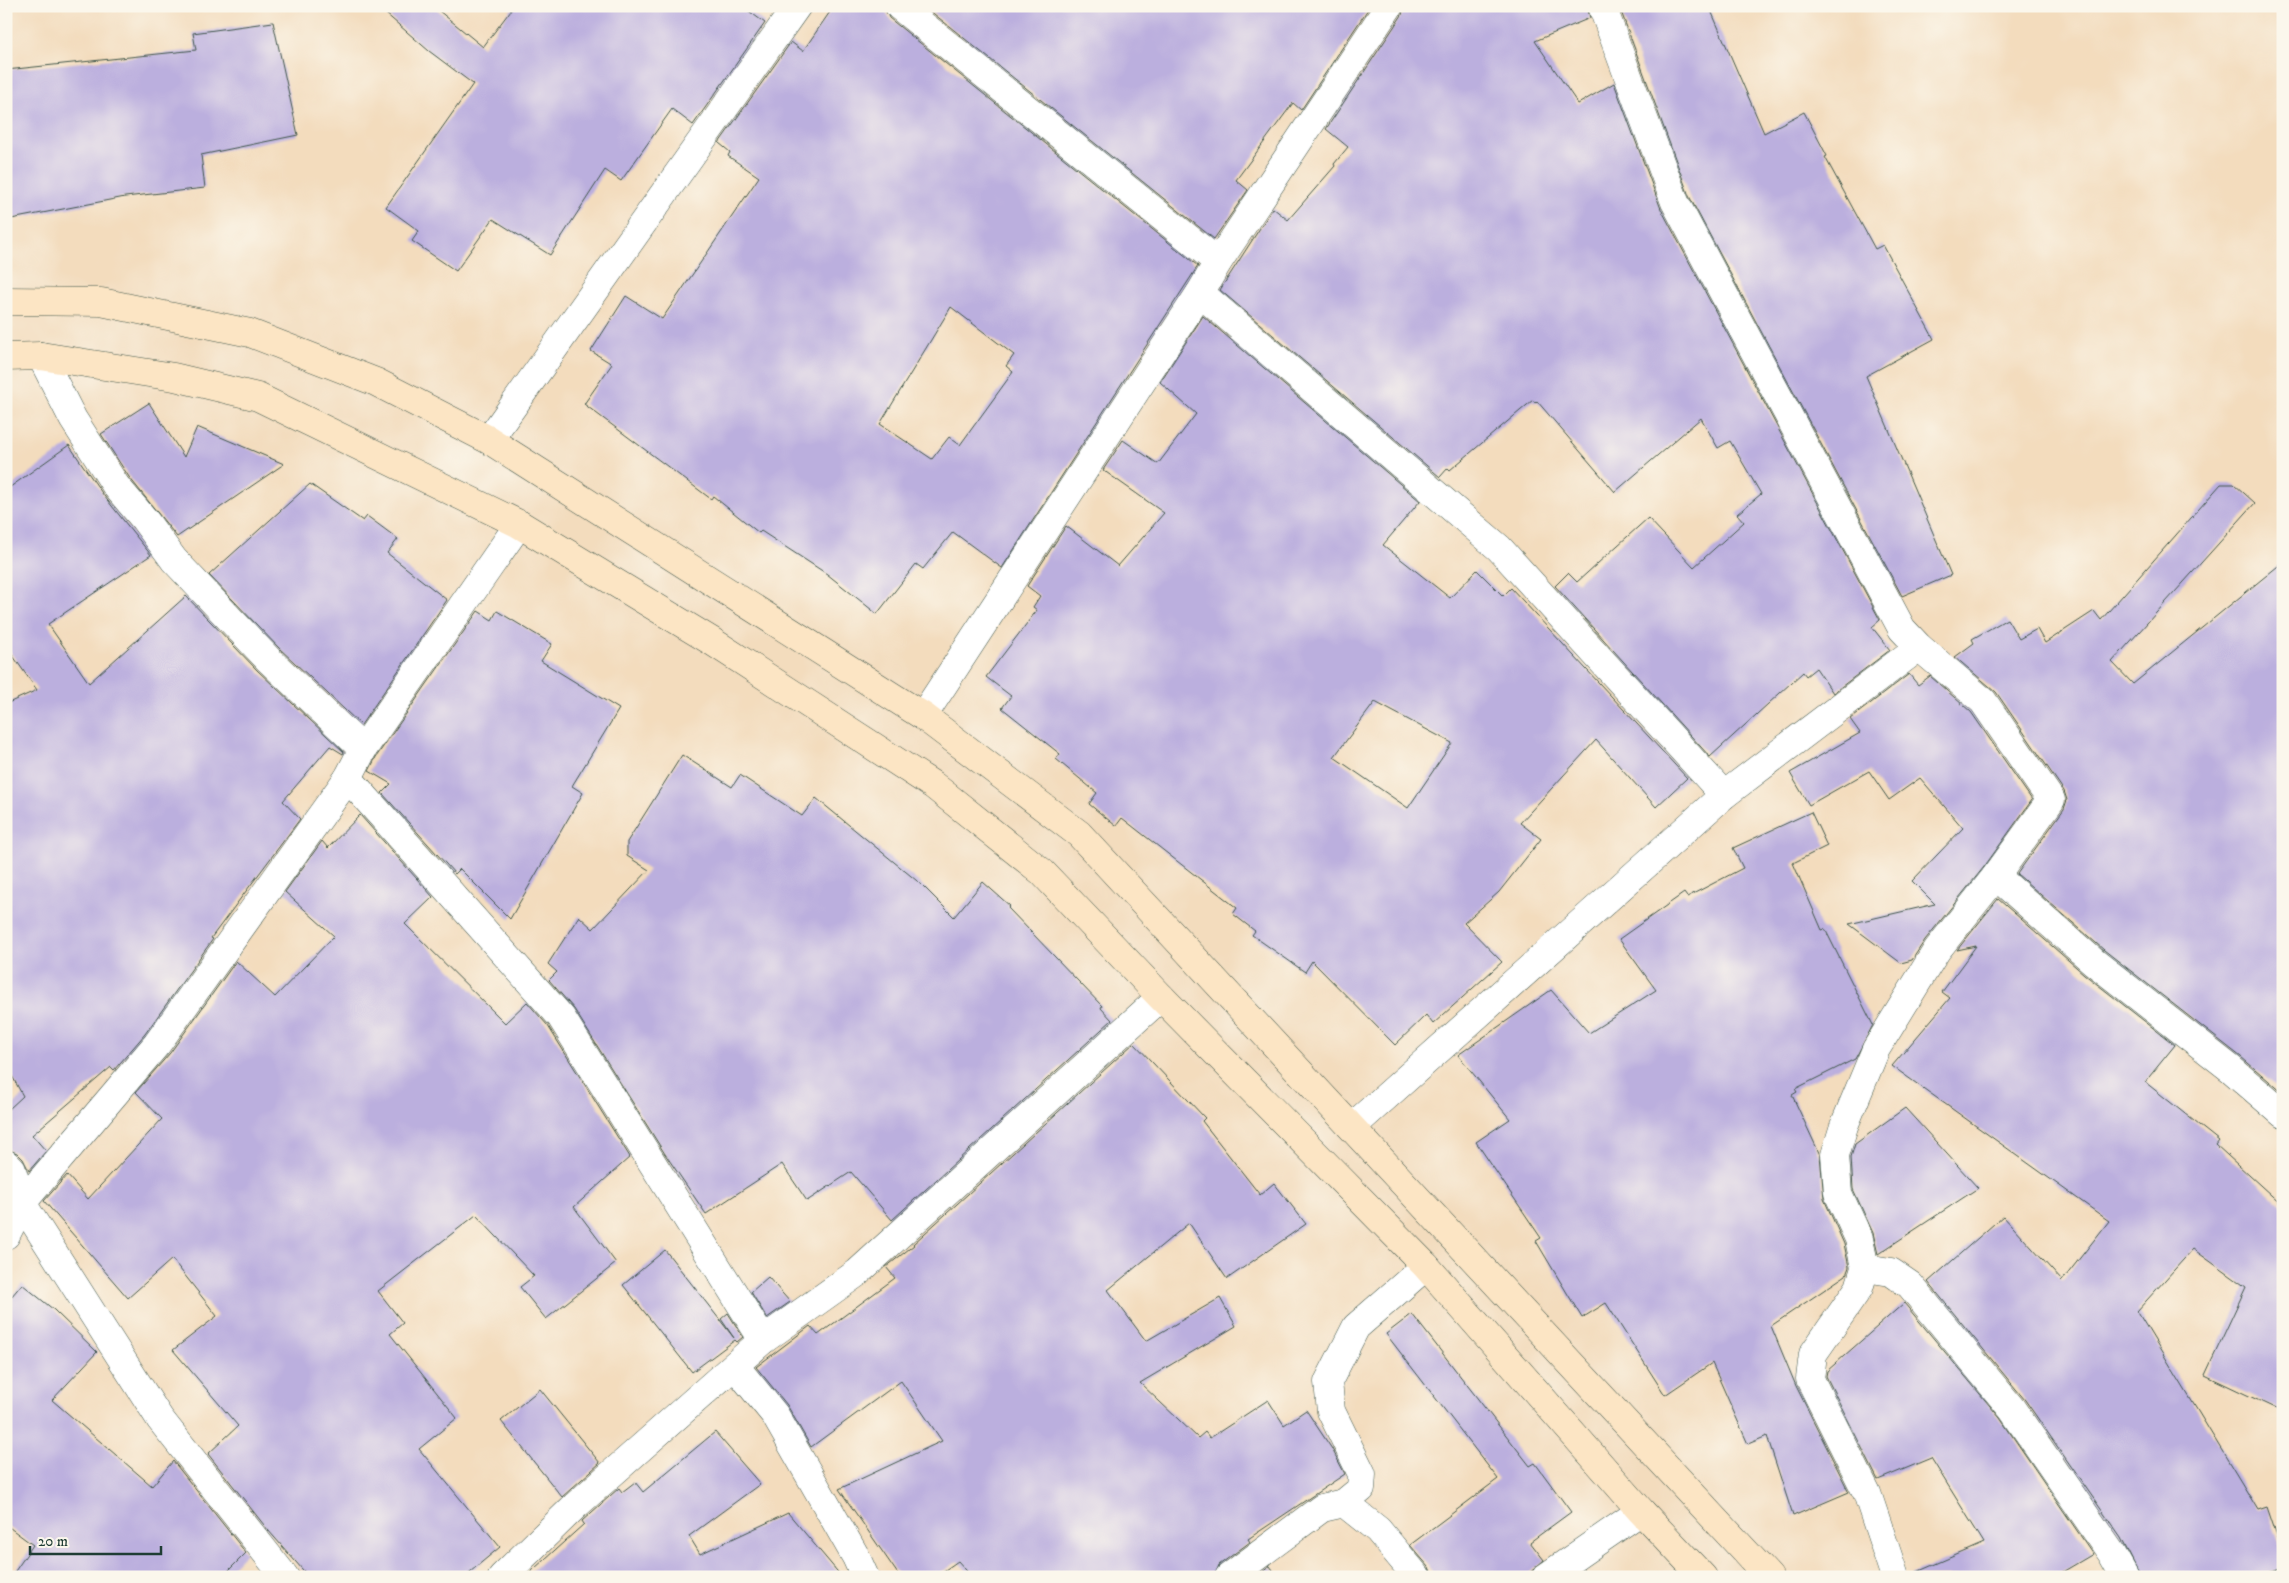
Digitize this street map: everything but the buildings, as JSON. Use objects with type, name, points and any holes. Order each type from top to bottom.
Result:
[{"type":"main road","points":[[6,301],[101,302],[250,332],[376,382],[489,440],[923,716],[1079,834],[1769,1577]]},
{"type":"main road","points":[[6,357],[41,356],[174,377],[258,397],[519,524],[713,642],[933,785],[1042,872],[1161,997],[1426,1266],[1641,1511],[1703,1577]]},
{"type":"street","points":[[899,6],[1218,262]]},
{"type":"street","points":[[923,716],[1200,293],[1218,262],[1389,6]]},
{"type":"street","points":[[1602,6],[1675,202],[1902,629],[1983,702],[2051,800],[1996,876],[1937,950],[1876,1049],[1844,1126],[1835,1155],[1838,1193],[1859,1239],[1865,1268],[1860,1288],[1813,1354],[1810,1379],[1867,1493],[1894,1577]]},
{"type":"street","points":[[489,440],[795,7]]},
{"type":"street","points":[[1200,293],[1498,548],[1724,795]]},
{"type":"street","points":[[41,356],[73,419],[116,486],[144,519],[174,560],[268,659],[363,749]]},
{"type":"street","points":[[6,1235],[22,1203],[157,1044],[348,778],[363,749],[519,524]]},
{"type":"street","points":[[1352,1127],[1724,795],[1920,647]]},
{"type":"street","points":[[348,778],[561,1017],[764,1340]]},
{"type":"street","points":[[1996,876],[2094,962],[2231,1068],[2283,1114]]},
{"type":"street","points":[[502,1577],[575,1506],[764,1340],[857,1273],[1161,997]]},
{"type":"street","points":[[6,1164],[12,1170],[22,1203],[160,1419],[285,1577]]},
{"type":"street","points":[[1229,1577],[1322,1508],[1344,1503],[1361,1489],[1362,1474],[1331,1411],[1328,1382],[1356,1327],[1426,1266]]},
{"type":"street","points":[[1865,1268],[1891,1272],[1910,1285],[2012,1409],[2112,1554],[2125,1577]]},
{"type":"street","points":[[735,1366],[775,1415],[856,1557],[865,1577]]},
{"type":"street","points":[[1344,1503],[1378,1530],[1418,1577]]},
{"type":"street","points":[[1546,1577],[1641,1511]]}]
